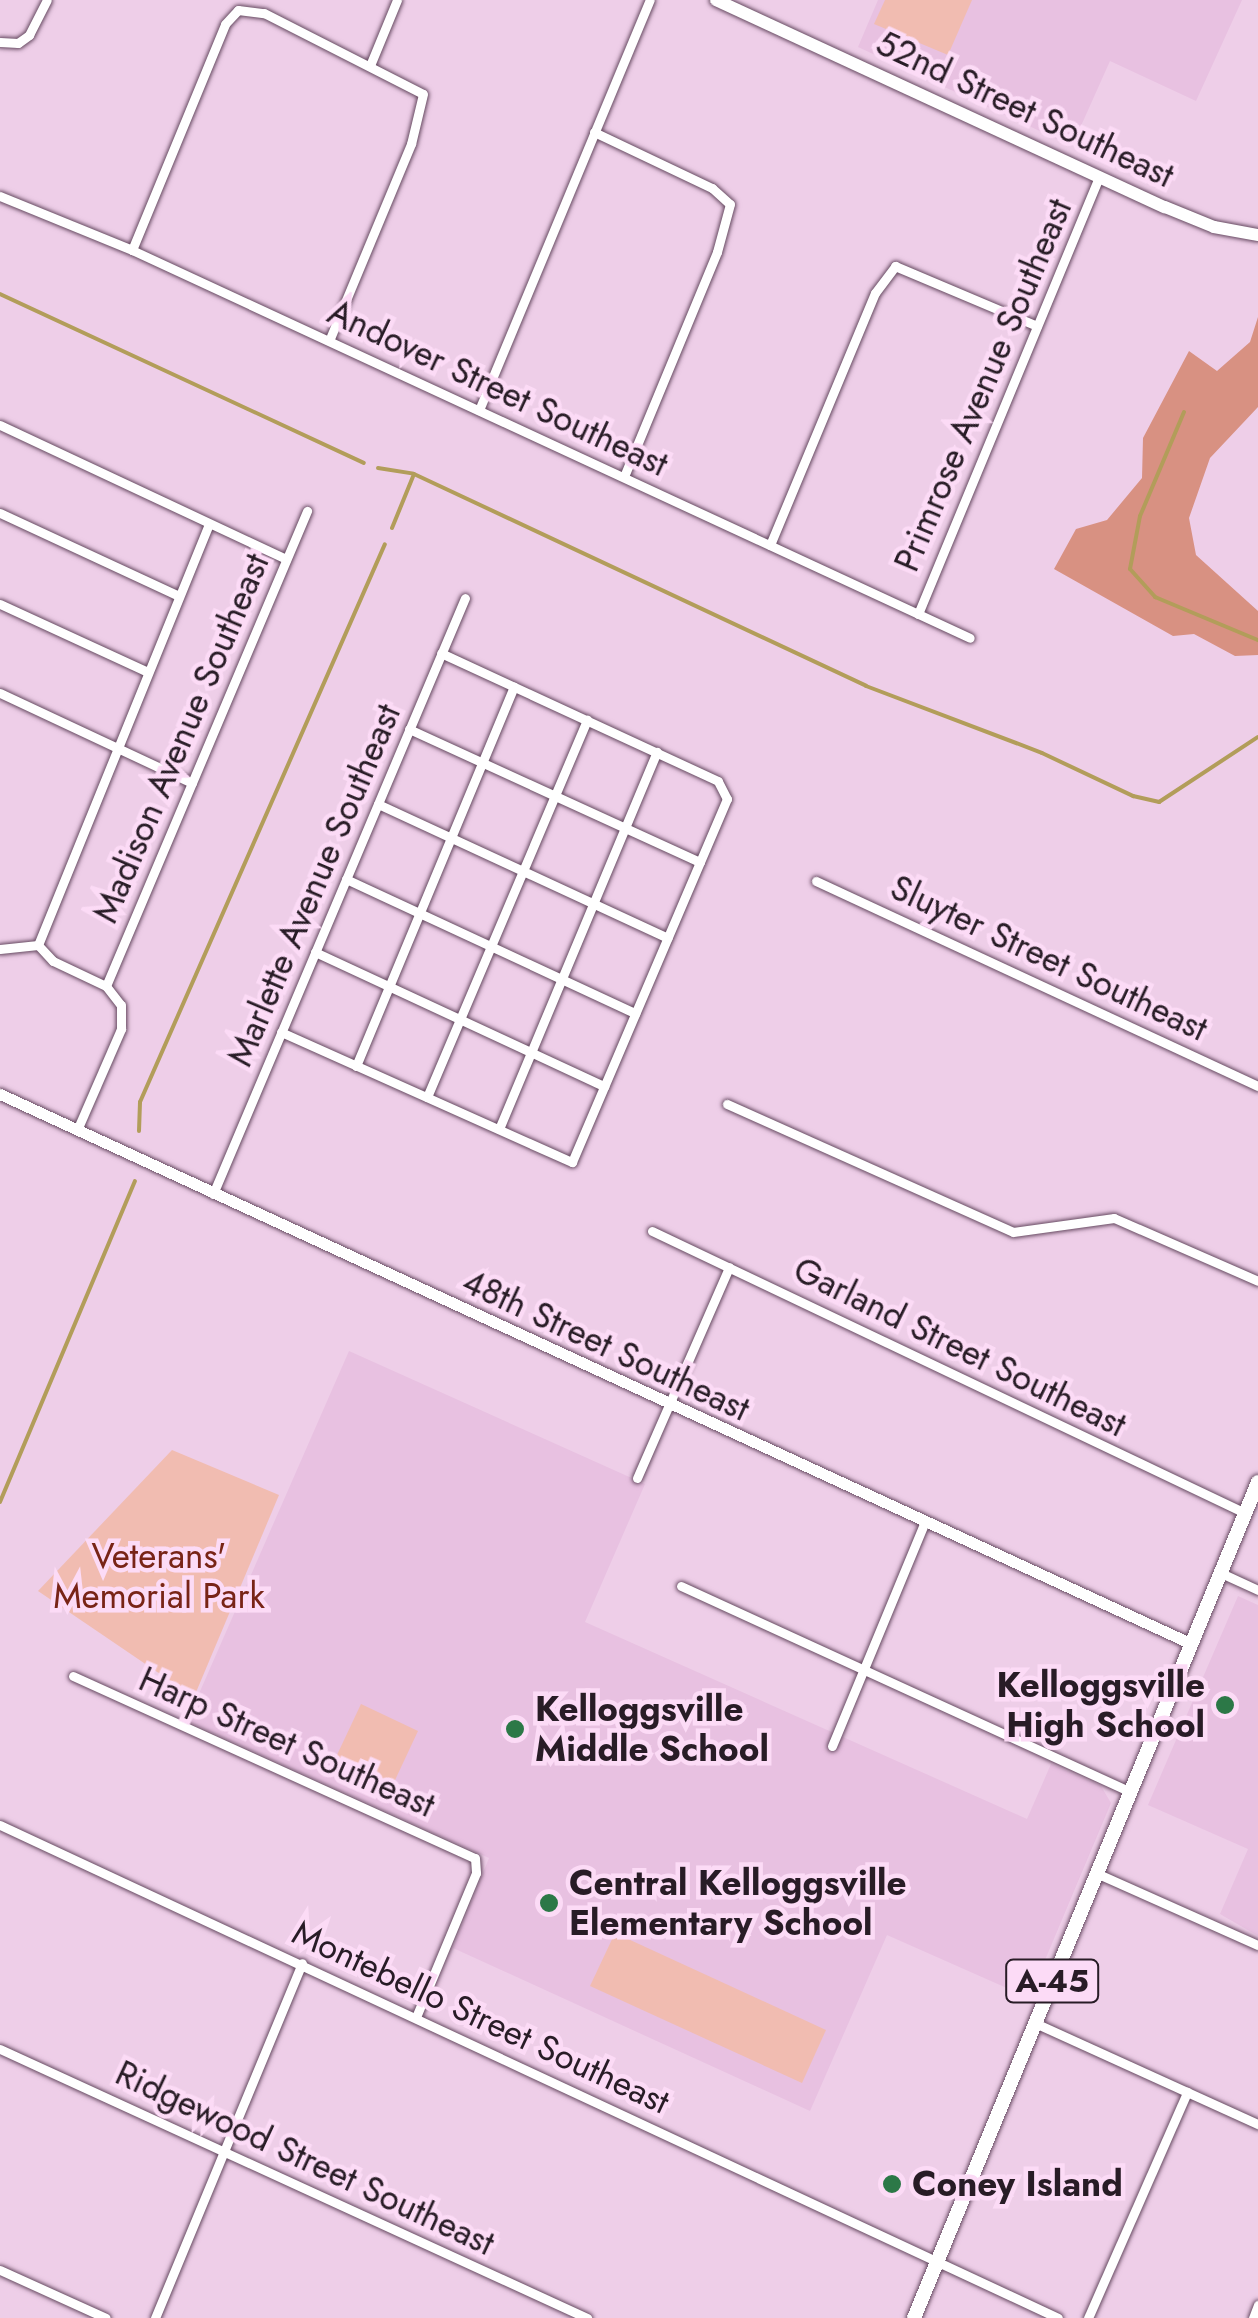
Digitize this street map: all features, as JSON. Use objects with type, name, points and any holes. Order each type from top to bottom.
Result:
[{"type":"main road","name":"52nd Street Southeast","points":[[716,0],[1099,178],[1214,227],[1258,235]]},
{"type":"main road","name":"A-45","points":[[914,2318],[1258,1482]]},
{"type":"street","points":[[0,42],[18,44],[30,35],[47,0]]},
{"type":"street","points":[[371,63],[397,0]]},
{"type":"street","points":[[479,410],[650,0]]},
{"type":"street","points":[[132,250],[226,24],[238,10],[264,13],[417,87],[423,104],[329,340]]},
{"type":"street","points":[[594,132],[724,194],[730,204],[717,252],[624,476]]},
{"type":"street","name":"Primrose Avenue Southeast","points":[[918,614],[1099,178]]},
{"type":"street","name":"Andover Street Southeast","points":[[0,196],[132,250],[970,638]]},
{"type":"street","points":[[770,546],[875,293],[895,266],[1037,326]]},
{"type":"street","points":[[0,425],[286,559]]},
{"type":"street","name":"Madison Avenue Southeast","points":[[106,986],[306,511]]},
{"type":"street","points":[[0,512],[179,596]]},
{"type":"street","points":[[38,945],[209,524]]},
{"type":"street","name":"Marlette Avenue Southeast","points":[[214,1194],[465,598]]},
{"type":"street","points":[[0,604],[148,672]]},
{"type":"street","points":[[282,1032],[572,1162],[727,799],[718,780],[441,653]]},
{"type":"street","points":[[356,1066],[514,687]]},
{"type":"street","points":[[0,693],[192,783]]},
{"type":"street","points":[[426,1097],[587,720]]},
{"type":"street","points":[[409,729],[700,862]]},
{"type":"street","points":[[499,1130],[657,752]]},
{"type":"street","points":[[378,804],[668,938]]},
{"type":"street","points":[[346,879],[636,1012]]},
{"type":"street","name":"Sluyter Street Southeast","points":[[816,881],[1258,1086]]},
{"type":"street","points":[[0,949],[38,945]]},
{"type":"street","points":[[38,945],[53,961],[106,986],[121,1005],[120,1029],[76,1130]]},
{"type":"street","points":[[316,952],[604,1086]]},
{"type":"street","name":"48th Street Southeast","points":[[0,1094],[924,1524],[1190,1643]]},
{"type":"street","points":[[727,1104],[1013,1232],[1033,1234],[1114,1218],[1258,1281]]},
{"type":"street","name":"Garland Street Southeast","points":[[652,1231],[1245,1513]]},
{"type":"street","points":[[637,1478],[729,1267]]},
{"type":"street","points":[[832,1746],[924,1524]]},
{"type":"street","points":[[1221,1573],[1258,1590]]},
{"type":"street","points":[[681,1586],[1131,1792]]},
{"type":"street","name":"Harp Street Southeast","points":[[73,1676],[477,1861],[416,2017]]},
{"type":"street","name":"Montebello Street Southeast","points":[[0,1825],[302,1962],[936,2264],[1058,2318]]},
{"type":"street","points":[[1096,1873],[1258,1945]]},
{"type":"street","points":[[155,2318],[302,1962]]},
{"type":"street","points":[[1034,2023],[1258,2124]]},
{"type":"street","name":"Ridgewood Street Southeast","points":[[0,2049],[587,2318]]},
{"type":"street","points":[[1088,2318],[1187,2092]]},
{"type":"street","points":[[0,2270],[106,2318]]},
{"type":"street","points":[[1253,2318],[1258,2305]]},
{"type":"shaded area","points":[[878,0],[1242,0],[1196,101],[1110,61],[1072,146],[858,47]]},
{"type":"shaded area","points":[[1258,317],[1258,407],[1210,458],[1189,518],[1196,555],[1258,611],[1258,655],[1235,656],[1194,634],[1173,636],[1054,569],[1076,529],[1107,520],[1142,478],[1143,438],[1189,351],[1217,371],[1250,342]]},
{"type":"shaded area","name":"Kelloggsville Middle School","points":[[349,1351],[645,1484],[585,1622],[1027,1819],[1051,1764],[1101,1786],[1111,1803],[1029,1998],[887,1935],[810,2111],[453,1948],[489,1858],[187,1721]]},
{"type":"shaded area","name":"Kelloggsville High School","points":[[1238,1596],[1258,1605],[1258,1936],[1220,1914],[1248,1849],[1148,1805]]},
{"type":"green space","points":[[885,0],[972,0],[948,55],[874,24]]},
{"type":"green space","name":"Veterans' Memorial Park","points":[[172,1450],[279,1495],[194,1697],[38,1591]]},
{"type":"green space","points":[[361,1704],[418,1731],[388,1795],[328,1774]]},
{"type":"green space","points":[[615,1933],[826,2030],[802,2083],[590,1986]]},
{"type":"waterway","points":[[0,294],[364,463]]},
{"type":"waterway","points":[[1184,412],[1140,516],[1130,569],[1155,597],[1258,640]]},
{"type":"waterway","points":[[378,468],[414,474],[866,686],[1042,753],[1133,796],[1159,802],[1258,737]]},
{"type":"waterway","points":[[392,528],[414,474]]},
{"type":"waterway","points":[[139,1131],[140,1102],[385,544]]},
{"type":"waterway","points":[[0,1502],[135,1181]]},
{"type":"place","name":"Kelloggsville High School","points":[[1225,1705]]},
{"type":"place","name":"Kelloggsville Middle School","points":[[515,1729]]},
{"type":"place","name":"Central Kelloggsville Elementary School","points":[[549,1903]]},
{"type":"place","name":"Coney Island","points":[[892,2184]]}]
